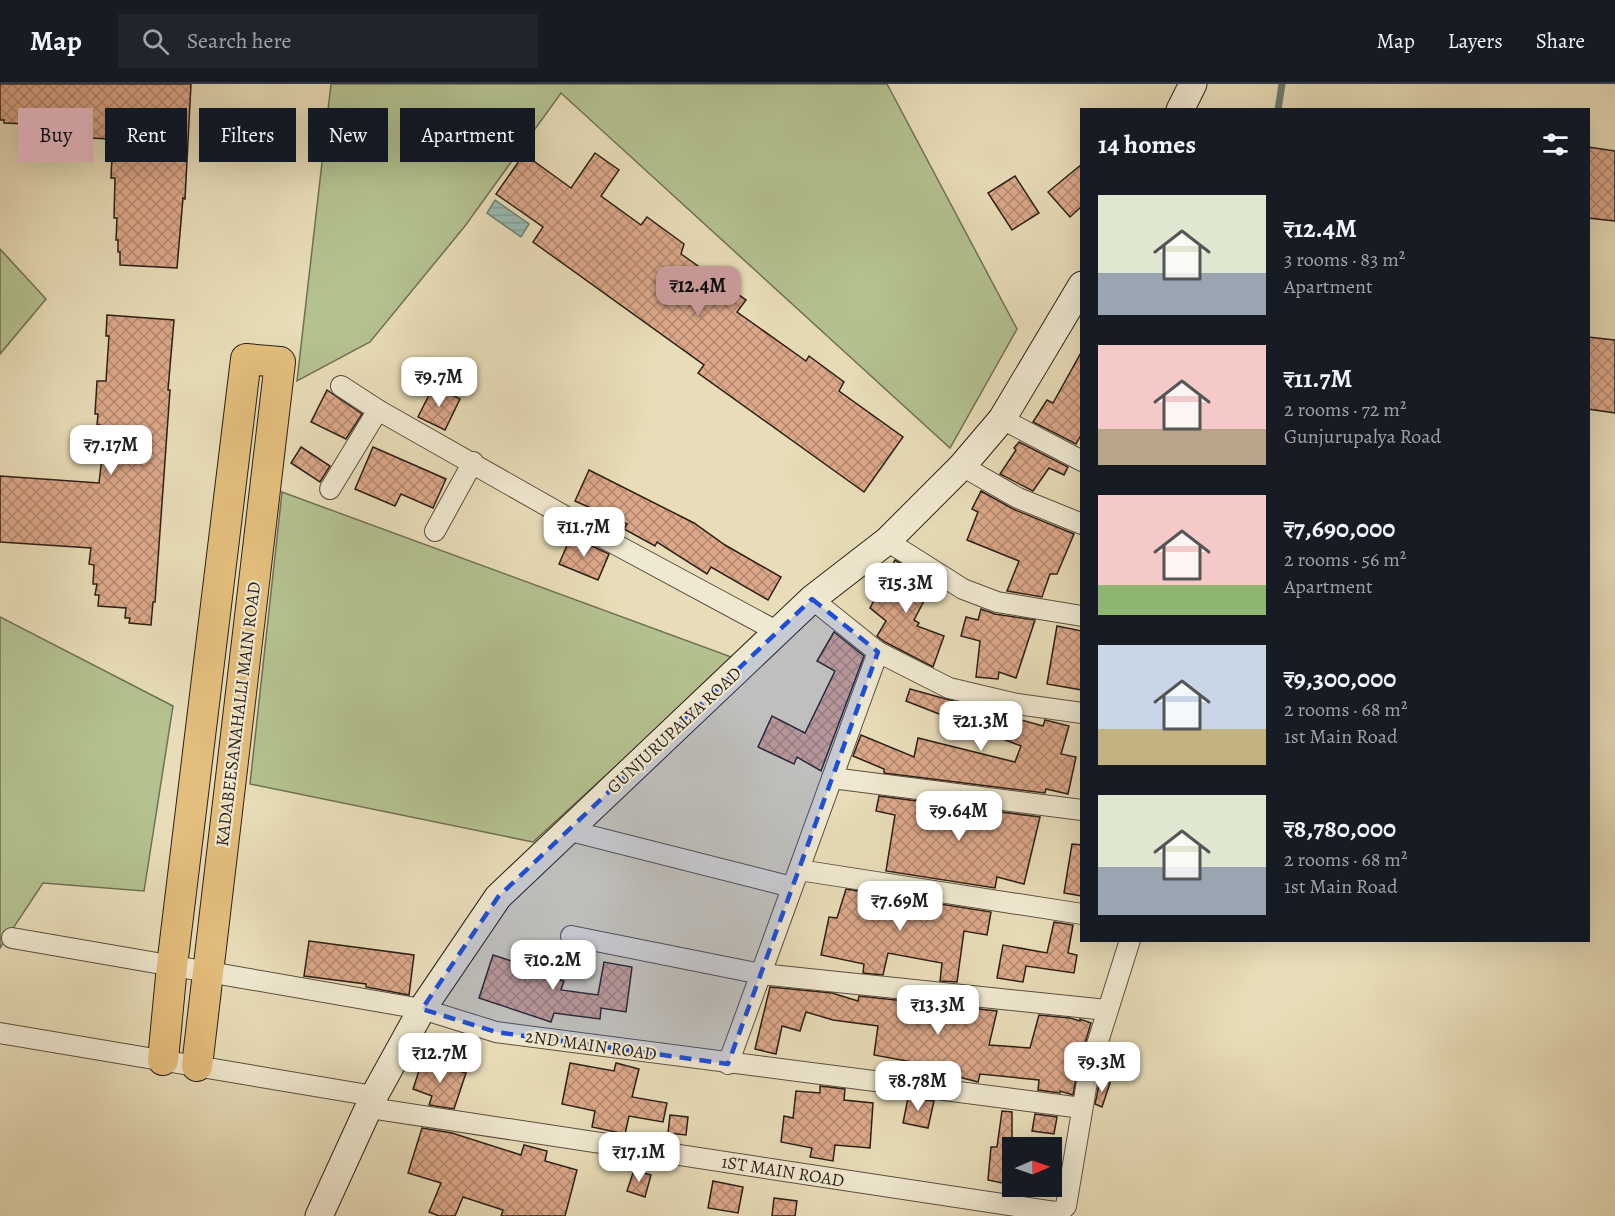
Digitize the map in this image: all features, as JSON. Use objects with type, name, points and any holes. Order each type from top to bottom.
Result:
[{"type":"main road","name":"KADABEESANAHALLI MAIN ROAD","points":[[162,1060],[246,359],[280,362],[197,1066]]},
{"type":"street","points":[[1181,108],[1193,84]]},
{"type":"street","name":"GUNJURUPALYA ROAD","points":[[319,1216],[372,1102],[422,1009],[498,897],[812,599],[887,542],[962,466],[1002,419],[1080,288]]},
{"type":"street","points":[[341,387],[600,536],[778,632]]},
{"type":"street","points":[[330,489],[378,410]]},
{"type":"street","points":[[1002,419],[1080,460]]},
{"type":"street","points":[[435,531],[472,462]]},
{"type":"street","points":[[962,466],[1018,498],[1080,523]]},
{"type":"street","points":[[887,542],[963,589],[997,602],[1080,616]]},
{"type":"street","points":[[812,599],[878,652],[950,688],[1017,704],[1080,713]]},
{"type":"street","points":[[728,1064],[878,652]]},
{"type":"street","points":[[832,778],[1080,810]]},
{"type":"street","points":[[567,830],[796,879],[1080,914]]},
{"type":"street","points":[[571,936],[760,974],[1107,1010]]},
{"type":"street","name":"2ND MAIN ROAD","points":[[12,938],[422,1009],[496,1032],[728,1064],[1082,1108]]},
{"type":"street","points":[[1082,1108],[1089,1070],[1129,942]]},
{"type":"street","name":"1ST MAIN ROAD","points":[[0,1033],[197,1066],[372,1102],[1055,1212],[1066,1206],[1082,1108]]},
{"type":"highlighted area","points":[[812,599],[878,652],[728,1064],[496,1032],[422,1009],[498,897]]},
{"type":"green space","points":[[331,84],[887,84],[1017,329],[950,448],[561,93],[535,129],[535,108],[400,108],[400,162],[511,162],[465,226],[370,342],[297,381],[322,162],[388,162],[388,108],[328,108]]},
{"type":"green space","points":[[0,249],[46,299],[0,354]]},
{"type":"green space","points":[[282,492],[734,658],[533,842],[250,784]]},
{"type":"green space","points":[[0,617],[173,706],[144,891],[43,883],[0,948]]},
{"type":"water","points":[[495,200],[529,224],[521,237],[487,213]]},
{"type":"building","points":[[0,84],[191,84],[187,161],[187,108],[105,108],[105,139],[93,138],[93,108],[18,108],[18,124],[4,123],[4,120],[0,120]]},
{"type":"building","points":[[1590,147],[1615,151],[1615,221],[1590,218]]},
{"type":"building","points":[[595,153],[619,170],[601,196],[641,225],[647,217],[684,244],[681,254],[746,300],[737,312],[806,361],[809,356],[844,382],[839,391],[903,437],[864,492],[698,373],[704,365],[533,242],[543,227],[496,194],[518,162],[535,162],[571,188]]},
{"type":"building","points":[[112,162],[187,162],[177,268],[120,265],[120,252],[118,252],[118,240],[116,240],[117,218],[114,218],[115,178],[111,178]]},
{"type":"building","points":[[1080,166],[1080,208],[1070,217],[1048,192]]},
{"type":"building","points":[[1015,176],[1039,213],[1012,230],[988,193]]},
{"type":"building","points":[[107,315],[174,320],[155,602],[153,602],[151,625],[129,623],[130,618],[125,618],[126,608],[98,606],[99,595],[95,595],[97,584],[93,584],[94,565],[89,564],[91,548],[0,542],[0,476],[99,483],[103,448],[98,448],[100,425],[97,425],[98,414],[95,414],[97,381],[106,381],[109,336],[106,336]]},
{"type":"building","points":[[1590,337],[1615,340],[1615,413],[1590,409]]},
{"type":"building","points":[[1080,355],[1080,437],[1076,444],[1033,422],[1047,400],[1053,403]]},
{"type":"building","points":[[434,385],[460,399],[445,430],[418,417]]},
{"type":"building","points":[[327,390],[362,414],[346,439],[311,422]]},
{"type":"building","points":[[1019,442],[1068,467],[1064,475],[1049,468],[1033,491],[1000,474]]},
{"type":"building","points":[[301,447],[330,466],[320,482],[291,463]]},
{"type":"building","points":[[373,447],[446,479],[433,508],[401,494],[395,506],[355,489]]},
{"type":"building","points":[[589,470],[694,523],[725,545],[781,577],[768,600],[711,567],[707,574],[657,542],[655,546],[624,529],[627,524],[575,501]]},
{"type":"building","points":[[981,491],[1013,509],[1074,534],[1057,574],[1050,574],[1042,597],[1007,591],[1019,561],[967,540],[978,512],[972,509]]},
{"type":"building","points":[[571,536],[609,554],[598,580],[559,564]]},
{"type":"building","points":[[895,560],[933,584],[914,620],[919,623],[917,626],[944,636],[933,667],[877,636],[886,621],[870,608]]},
{"type":"building","points":[[981,609],[995,614],[1035,620],[1016,678],[999,672],[998,679],[976,677],[980,641],[961,636],[966,617],[978,620]]},
{"type":"building","points":[[1057,626],[1080,631],[1080,690],[1047,684]]},
{"type":"building","points":[[834,632],[864,656],[821,771],[797,757],[794,764],[758,747],[772,716],[805,733],[835,671],[817,661]]},
{"type":"building","points":[[910,689],[1043,726],[1045,720],[1069,726],[1061,754],[1076,757],[1068,794],[1046,789],[1045,793],[884,773],[884,769],[853,756],[861,735],[914,757],[918,738],[1015,762],[1021,746],[906,701]]},
{"type":"building","points":[[879,796],[1040,817],[1024,884],[997,877],[995,888],[886,871],[895,815],[876,811]]},
{"type":"building","points":[[1072,844],[1080,845],[1080,896],[1064,893]]},
{"type":"building","points":[[846,889],[991,912],[987,935],[964,931],[957,982],[940,981],[942,963],[888,953],[883,975],[863,973],[864,964],[821,955],[829,917],[837,918]]},
{"type":"building","points":[[1054,922],[1073,925],[1068,953],[1077,955],[1074,973],[1026,966],[1023,982],[997,978],[1003,945],[1047,953]]},
{"type":"building","points":[[309,941],[414,955],[409,995],[366,987],[366,984],[304,976]]},
{"type":"building","points":[[493,955],[542,971],[541,974],[564,981],[561,990],[598,995],[604,962],[632,967],[626,1012],[601,1008],[600,1019],[554,1013],[551,1022],[479,998]]},
{"type":"building","points":[[770,987],[832,993],[858,1001],[859,996],[997,1011],[989,1045],[1030,1048],[1039,1015],[1080,1021],[1080,1019],[1091,1023],[1078,1067],[1073,1095],[1060,1091],[1060,1093],[1038,1090],[1039,1080],[980,1074],[978,1082],[959,1077],[961,1071],[874,1055],[878,1026],[833,1020],[806,1012],[800,1031],[782,1026],[776,1054],[755,1049]]},
{"type":"building","points":[[423,1059],[466,1073],[454,1109],[429,1105],[432,1096],[413,1089]]},
{"type":"building","points":[[570,1063],[614,1071],[616,1063],[639,1069],[632,1097],[667,1103],[663,1122],[629,1116],[625,1134],[592,1127],[595,1111],[562,1104]]},
{"type":"building","points":[[1100,1080],[1110,1083],[1102,1107],[1095,1104]]},
{"type":"building","points":[[820,1086],[845,1089],[844,1100],[873,1103],[870,1148],[835,1145],[833,1161],[810,1157],[812,1148],[781,1142],[784,1116],[793,1118],[796,1091],[820,1093]]},
{"type":"building","points":[[908,1098],[934,1101],[928,1128],[903,1123]]},
{"type":"building","points":[[1002,1111],[1012,1112],[1012,1137],[1002,1137],[1002,1183],[988,1180],[991,1147],[997,1147]]},
{"type":"building","points":[[1035,1114],[1057,1117],[1054,1134],[1032,1131]]},
{"type":"building","points":[[670,1115],[688,1117],[686,1135],[668,1133]]},
{"type":"building","points":[[422,1128],[452,1133],[521,1155],[524,1145],[547,1151],[545,1161],[577,1170],[565,1216],[501,1216],[503,1210],[463,1197],[455,1216],[439,1216],[429,1212],[441,1183],[408,1173]]},
{"type":"building","points":[[634,1170],[651,1175],[645,1197],[627,1191]]},
{"type":"building","points":[[713,1181],[743,1187],[738,1213],[708,1208]]},
{"type":"building","points":[[774,1198],[797,1201],[795,1216],[772,1216]]},
{"type":"waterway","points":[[1278,108],[1282,84]]}]
